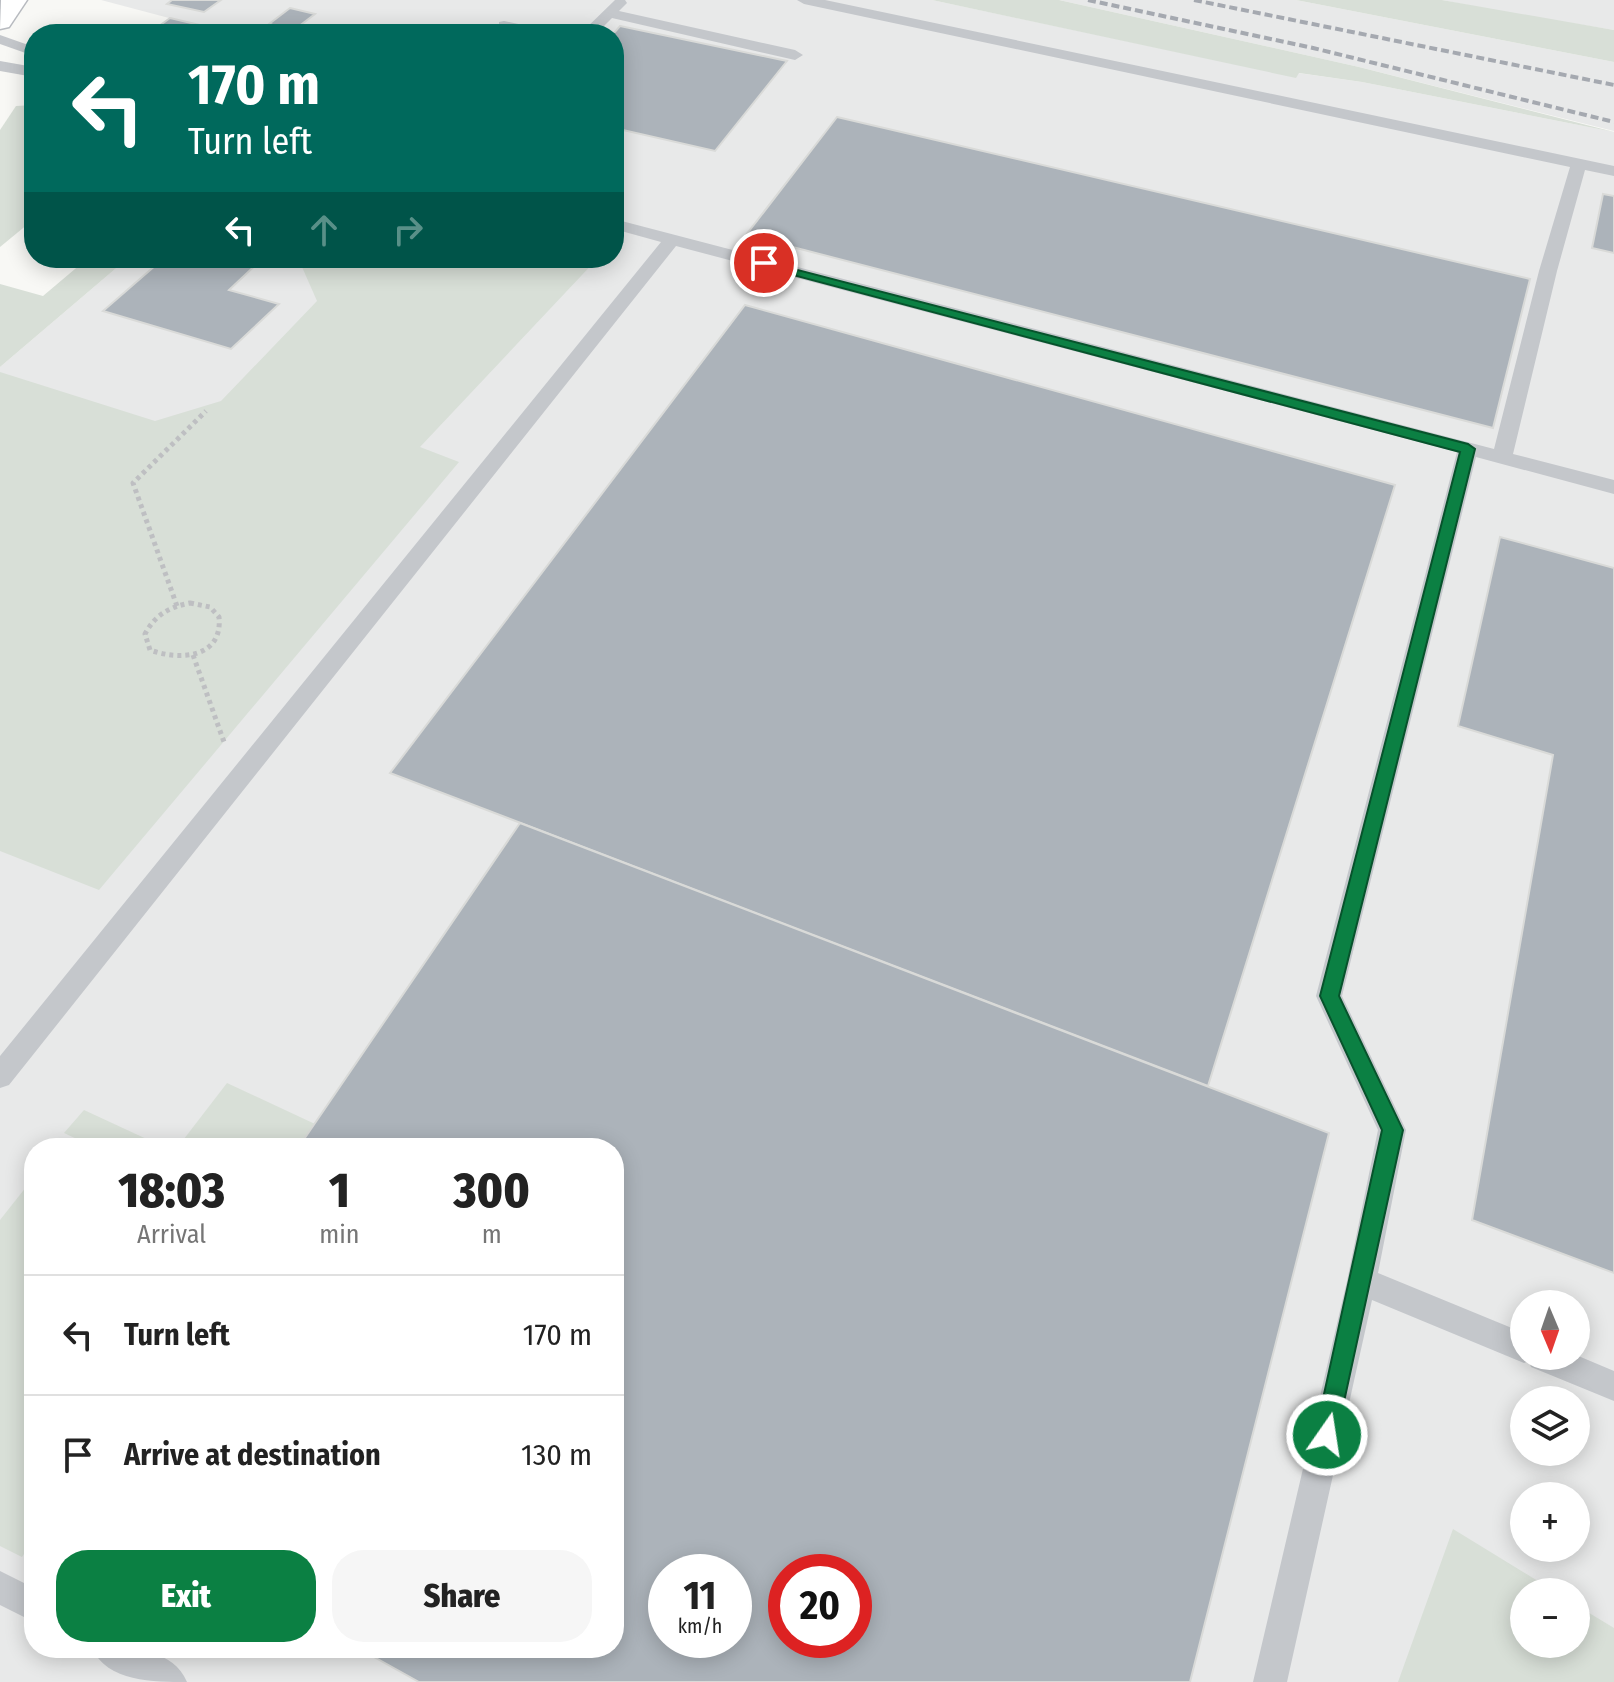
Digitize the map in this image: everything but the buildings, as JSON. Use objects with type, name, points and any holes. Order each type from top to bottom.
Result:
[{"type":"main road","points":[[0,21],[14,0]]},
{"type":"lane","points":[[597,24],[625,0]]},
{"type":"lane","points":[[804,0],[1614,171]]},
{"type":"lane","points":[[607,13],[795,55]]},
{"type":"lane","points":[[0,39],[24,48]]},
{"type":"lane","points":[[0,66],[24,70]]},
{"type":"lane","points":[[1502,458],[1548,271],[1579,164]]},
{"type":"lane","points":[[624,227],[1614,487]]},
{"type":"lane","points":[[0,1076],[672,239]]},
{"type":"lane","points":[[1270,1682],[1362,1281],[1392,1130],[1329,996],[1468,449]]},
{"type":"lane","points":[[1362,1281],[1510,1342]]},
{"type":"lane","points":[[1576,1370],[1614,1386]]},
{"type":"lane","points":[[0,1587],[24,1600]]},
{"type":"lane","points":[[127,1658],[170,1682]]},
{"type":"path","points":[[177,606],[133,483],[206,411]]},
{"type":"path","points":[[202,604],[219,614],[222,623],[215,642],[193,655],[169,658],[150,650],[145,634],[156,617],[177,606],[202,604]]},
{"type":"path","points":[[193,655],[237,780]]},
{"type":"shaded area","points":[[101,0],[932,0],[1295,77],[1298,73],[1362,82],[1614,132],[1614,1682],[0,1682],[0,367],[116,268],[624,268],[624,24],[161,24],[169,18]]},
{"type":"shaded area","points":[[932,0],[1059,0],[1359,67],[1614,132],[1362,82],[1299,73],[1296,78]]},
{"type":"shaded area","points":[[1059,0],[1296,0],[1614,62],[1614,131],[1359,67]]},
{"type":"shaded area","points":[[1296,0],[1442,0],[1614,30],[1614,62]]},
{"type":"shaded area","points":[[1442,0],[1614,0],[1614,30],[1492,10]]},
{"type":"shaded area","points":[[16,106],[24,106],[24,227],[0,247],[0,130]]},
{"type":"shaded area","points":[[76,268],[116,268],[0,367],[0,284],[43,296]]},
{"type":"shaded area","points":[[302,268],[589,268],[420,447],[459,462],[99,890],[0,851],[0,372],[155,421],[221,401],[317,301]]},
{"type":"shaded area","points":[[227,1083],[315,1124],[305,1138],[185,1138]]},
{"type":"shaded area","points":[[84,1110],[144,1138],[75,1138],[64,1133]]},
{"type":"shaded area","points":[[24,1190],[22,1557],[0,1546],[0,1220]]},
{"type":"shaded area","points":[[1453,1529],[1533,1578],[1510,1578],[1510,1658],[1590,1658],[1590,1613],[1614,1628],[1614,1682],[1398,1682]]},
{"type":"railway","points":[[1088,0],[1313,48],[1614,122]]},
{"type":"railway","points":[[1194,0],[1614,85]]},
{"type":"route","points":[[764,263],[1468,449],[1329,996],[1392,1130],[1327,1435]]}]
